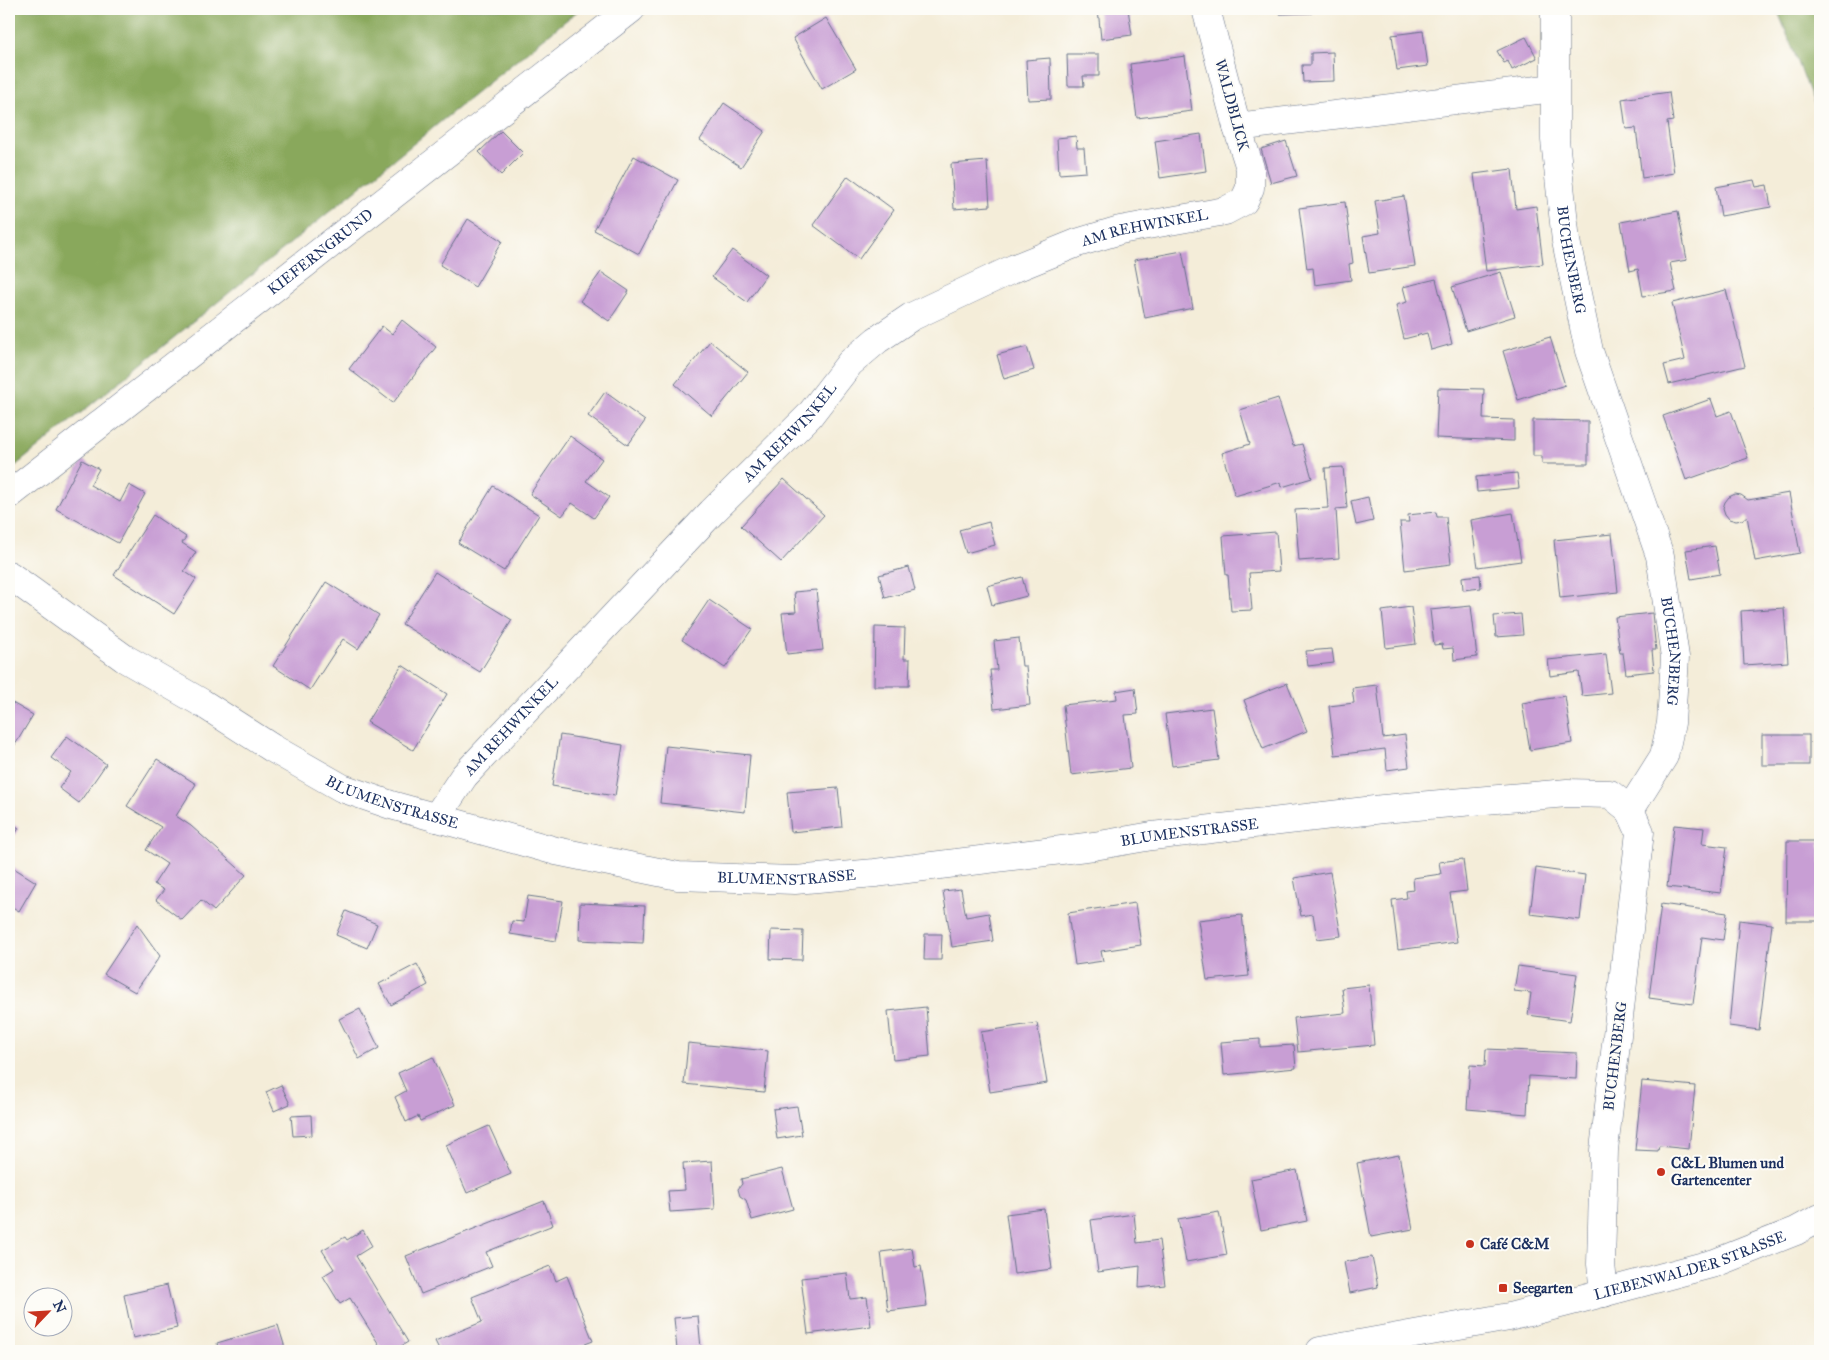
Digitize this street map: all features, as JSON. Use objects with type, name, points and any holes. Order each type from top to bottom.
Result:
[{"type":"street","name":"KIEFERNGRUND","points":[[9,495],[631,9]]},
{"type":"street","name":"WALDBLICK","points":[[1206,9],[1237,127],[1250,168],[1250,188],[1244,201]]},
{"type":"street","name":"BUCHENBERG","points":[[1555,9],[1555,140],[1566,241],[1589,351],[1660,556],[1676,657],[1671,723],[1664,756],[1630,810],[1640,832],[1604,1150],[1601,1264],[1604,1293]]},
{"type":"street","points":[[1237,127],[1554,88]]},
{"type":"street","name":"AM REHWINKEL","points":[[436,818],[464,776],[712,512],[809,416],[850,363],[877,340],[911,317],[1015,268],[1077,243],[1120,230],[1225,211],[1244,201]]},
{"type":"street","name":"BLUMENSTRASSE","points":[[9,575],[124,658],[202,702],[272,748],[342,788],[392,806],[556,851],[678,876],[795,880],[884,872],[1094,846],[1152,836],[1383,810],[1567,793],[1610,794],[1630,810]]},
{"type":"street","name":"LIEBENWALDER STRASSE","points":[[1320,1351],[1509,1317],[1604,1293],[1715,1263],[1796,1231],[1820,1218]]},
{"type":"green space","points":[[9,9],[580,9],[9,471]]},
{"type":"green space","points":[[1777,9],[1820,9],[1820,118]]},
{"type":"building","points":[[1098,9],[1128,9],[1132,35],[1101,39]]},
{"type":"building","points":[[1280,9],[1312,9],[1312,13],[1280,14]]},
{"type":"building","points":[[826,18],[856,69],[822,89],[793,38]]},
{"type":"building","points":[[1423,31],[1428,66],[1397,70],[1392,35]]},
{"type":"building","points":[[1526,37],[1537,58],[1512,70],[1508,61],[1504,63],[1497,51]]},
{"type":"building","points":[[1333,52],[1334,81],[1303,82],[1302,65],[1311,65],[1311,53]]},
{"type":"building","points":[[1067,54],[1099,54],[1099,76],[1083,76],[1084,86],[1068,86]]},
{"type":"building","points":[[1185,56],[1192,111],[1137,118],[1130,64]]},
{"type":"building","points":[[1050,58],[1051,99],[1028,100],[1026,60]]},
{"type":"building","points":[[1669,92],[1673,121],[1667,122],[1674,173],[1642,178],[1636,128],[1626,129],[1622,99]]},
{"type":"building","points":[[724,103],[765,131],[741,167],[700,140]]},
{"type":"building","points":[[501,131],[523,153],[501,175],[479,152]]},
{"type":"building","points":[[1201,134],[1206,171],[1160,178],[1155,141]]},
{"type":"building","points":[[1076,136],[1077,148],[1084,148],[1086,172],[1059,174],[1057,138]]},
{"type":"building","points":[[1286,141],[1297,176],[1271,183],[1261,149]]},
{"type":"building","points":[[634,156],[678,180],[639,254],[594,230]]},
{"type":"building","points":[[987,161],[990,206],[954,209],[951,164]]},
{"type":"building","points":[[1512,169],[1516,209],[1536,206],[1543,264],[1486,271],[1474,174]]},
{"type":"building","points":[[848,176],[894,210],[859,259],[813,225]]},
{"type":"building","points":[[1754,180],[1756,187],[1767,185],[1771,207],[1721,216],[1716,187]]},
{"type":"building","points":[[1404,196],[1415,266],[1369,273],[1363,236],[1380,233],[1375,201]]},
{"type":"building","points":[[1345,202],[1353,263],[1349,264],[1351,280],[1315,285],[1313,268],[1307,269],[1299,208]]},
{"type":"building","points":[[1678,211],[1687,260],[1670,263],[1676,291],[1643,296],[1638,269],[1630,271],[1621,222]]},
{"type":"building","points":[[468,219],[502,241],[475,287],[440,265]]},
{"type":"building","points":[[732,250],[766,275],[747,302],[712,277]]},
{"type":"building","points":[[1182,251],[1193,308],[1145,318],[1134,260]]},
{"type":"building","points":[[601,272],[629,291],[609,321],[580,301]]},
{"type":"building","points":[[1501,272],[1515,316],[1466,331],[1452,287]]},
{"type":"building","points":[[1436,279],[1452,344],[1431,350],[1427,333],[1404,339],[1396,305],[1407,302],[1403,287]]},
{"type":"building","points":[[1726,290],[1745,366],[1669,384],[1664,365],[1685,360],[1672,303]]},
{"type":"building","points":[[402,320],[436,347],[393,403],[349,369],[382,326],[392,334]]},
{"type":"building","points":[[1550,337],[1565,385],[1518,400],[1503,351]]},
{"type":"building","points":[[710,341],[748,372],[712,416],[675,384]]},
{"type":"building","points":[[1027,347],[1034,370],[1004,379],[997,355]]},
{"type":"building","points":[[1438,388],[1484,389],[1483,419],[1514,420],[1514,441],[1436,438]]},
{"type":"building","points":[[605,392],[645,421],[628,445],[588,416]]},
{"type":"building","points":[[1278,398],[1293,446],[1302,444],[1312,478],[1282,487],[1281,482],[1235,496],[1222,453],[1250,444],[1240,410]]},
{"type":"building","points":[[1711,399],[1717,416],[1731,411],[1748,458],[1686,480],[1663,416]]},
{"type":"building","points":[[1820,406],[1820,427],[1813,408]]},
{"type":"building","points":[[1533,420],[1588,421],[1588,464],[1542,464],[1542,456],[1533,456]]},
{"type":"building","points":[[570,436],[602,459],[586,481],[609,497],[594,518],[572,503],[562,516],[530,494]]},
{"type":"building","points":[[82,460],[99,469],[90,485],[120,502],[129,485],[145,494],[118,543],[56,509]]},
{"type":"building","points":[[1343,467],[1347,508],[1336,509],[1339,558],[1299,561],[1295,510],[1328,508],[1325,468]]},
{"type":"building","points":[[1517,473],[1519,488],[1477,492],[1476,477]]},
{"type":"building","points":[[784,479],[824,515],[781,562],[741,526]]},
{"type":"building","points":[[493,486],[539,515],[504,571],[458,543]]},
{"type":"building","points":[[1789,493],[1800,553],[1755,561],[1747,516],[1742,520],[1736,521],[1729,519],[1723,508],[1725,502],[1735,494],[1741,495],[1748,500]]},
{"type":"building","points":[[1368,497],[1373,521],[1356,525],[1351,501]]},
{"type":"building","points":[[1436,512],[1437,517],[1446,517],[1451,564],[1405,570],[1400,522],[1409,522],[1408,515]]},
{"type":"building","points":[[1513,513],[1521,561],[1478,567],[1471,520]]},
{"type":"building","points":[[153,515],[186,537],[182,543],[196,552],[184,571],[196,579],[174,614],[114,575]]},
{"type":"building","points":[[989,522],[995,545],[966,553],[959,530]]},
{"type":"building","points":[[1276,532],[1279,571],[1249,573],[1252,610],[1231,611],[1223,536]]},
{"type":"building","points":[[1612,534],[1618,592],[1560,598],[1554,540]]},
{"type":"building","points":[[1715,546],[1720,574],[1691,579],[1686,550]]},
{"type":"building","points":[[909,567],[915,590],[885,598],[879,575]]},
{"type":"building","points":[[435,572],[512,620],[480,672],[402,624]]},
{"type":"building","points":[[1480,575],[1481,588],[1463,590],[1462,577]]},
{"type":"building","points":[[1022,577],[1027,596],[992,605],[987,586]]},
{"type":"building","points":[[326,582],[379,615],[358,649],[343,639],[310,690],[273,666]]},
{"type":"building","points":[[816,590],[823,650],[787,654],[782,613],[796,612],[794,592]]},
{"type":"building","points":[[709,600],[752,629],[725,668],[682,640]]},
{"type":"building","points":[[1471,606],[1477,657],[1454,660],[1453,648],[1443,649],[1442,644],[1434,645],[1430,610]]},
{"type":"building","points":[[1411,607],[1416,644],[1386,648],[1382,611]]},
{"type":"building","points":[[1784,608],[1788,662],[1744,665],[1741,611]]},
{"type":"building","points":[[1652,613],[1656,650],[1652,650],[1654,671],[1626,674],[1623,653],[1620,653],[1615,617]]},
{"type":"building","points":[[1521,614],[1523,635],[1496,637],[1494,616]]},
{"type":"building","points":[[875,627],[905,628],[904,659],[910,659],[909,686],[874,686]]},
{"type":"building","points":[[1019,638],[1022,666],[1026,666],[1030,705],[994,709],[990,670],[997,670],[994,641]]},
{"type":"building","points":[[1332,649],[1334,663],[1308,666],[1306,651]]},
{"type":"building","points":[[1606,654],[1611,693],[1582,696],[1579,672],[1550,676],[1548,660]]},
{"type":"building","points":[[402,665],[447,694],[413,750],[367,722]]},
{"type":"building","points":[[1287,683],[1307,731],[1263,749],[1244,700]]},
{"type":"building","points":[[1377,685],[1383,738],[1405,735],[1409,767],[1387,770],[1385,749],[1335,755],[1329,706],[1354,703],[1352,688]]},
{"type":"building","points":[[1135,688],[1138,714],[1125,715],[1131,768],[1071,775],[1063,705],[1117,699],[1116,691]]},
{"type":"building","points":[[1565,696],[1572,743],[1530,750],[1522,703]]},
{"type":"building","points":[[9,701],[33,715],[15,745],[9,741]]},
{"type":"building","points":[[1212,708],[1219,760],[1172,766],[1165,714]]},
{"type":"building","points":[[560,735],[623,745],[615,796],[552,786]]},
{"type":"building","points":[[1762,735],[1809,735],[1809,765],[1762,765]]},
{"type":"building","points":[[67,736],[106,764],[79,803],[59,788],[71,772],[51,758]]},
{"type":"building","points":[[666,746],[750,755],[745,812],[660,803]]},
{"type":"building","points":[[157,759],[196,784],[176,816],[191,826],[246,875],[214,911],[201,900],[182,920],[156,900],[164,890],[154,884],[167,864],[146,850],[161,827],[127,806]]},
{"type":"building","points":[[838,788],[842,827],[791,832],[787,792]]},
{"type":"building","points":[[9,822],[19,828],[9,844]]},
{"type":"building","points":[[1674,825],[1704,828],[1702,844],[1727,847],[1721,893],[1667,887]]},
{"type":"building","points":[[1787,841],[1820,841],[1820,921],[1786,921]]},
{"type":"building","points":[[1463,859],[1467,891],[1450,893],[1457,942],[1398,950],[1392,900],[1407,898],[1406,891],[1414,890],[1413,878],[1441,874],[1439,862]]},
{"type":"building","points":[[9,865],[36,882],[19,911],[9,905]]},
{"type":"building","points":[[1536,868],[1585,875],[1580,920],[1530,914]]},
{"type":"building","points":[[1330,872],[1341,936],[1317,939],[1313,914],[1301,916],[1294,878]]},
{"type":"building","points":[[961,889],[966,917],[989,913],[993,941],[952,947],[943,891]]},
{"type":"building","points":[[528,896],[563,901],[556,941],[510,934],[512,921],[524,922]]},
{"type":"building","points":[[580,903],[645,906],[643,943],[579,940]]},
{"type":"building","points":[[1135,903],[1141,945],[1101,951],[1103,961],[1075,965],[1068,913]]},
{"type":"building","points":[[1661,904],[1727,913],[1723,940],[1702,937],[1693,1004],[1649,998]]},
{"type":"building","points":[[346,911],[377,924],[367,948],[336,935]]},
{"type":"building","points":[[1242,915],[1249,976],[1207,980],[1198,920]]},
{"type":"building","points":[[1739,920],[1772,924],[1759,1030],[1729,1026]]},
{"type":"building","points":[[137,924],[160,956],[135,992],[104,974]]},
{"type":"building","points":[[771,930],[803,931],[802,960],[770,959]]},
{"type":"building","points":[[925,934],[942,934],[941,960],[924,960]]},
{"type":"building","points":[[417,964],[428,985],[391,1005],[379,984]]},
{"type":"building","points":[[1518,966],[1577,974],[1570,1021],[1528,1015],[1531,993],[1514,991]]},
{"type":"building","points":[[1369,985],[1374,1045],[1298,1052],[1294,1018],[1345,1013],[1342,988]]},
{"type":"building","points":[[926,1007],[930,1056],[893,1060],[888,1011]]},
{"type":"building","points":[[360,1009],[379,1048],[359,1059],[339,1019]]},
{"type":"building","points":[[1037,1023],[1047,1083],[990,1092],[981,1032]]},
{"type":"building","points":[[1260,1039],[1260,1047],[1294,1045],[1296,1068],[1224,1075],[1221,1042]]},
{"type":"building","points":[[688,1043],[768,1051],[764,1092],[684,1084]]},
{"type":"building","points":[[1486,1049],[1577,1053],[1576,1079],[1529,1076],[1527,1114],[1467,1109],[1470,1065],[1485,1066]]},
{"type":"building","points":[[433,1057],[455,1105],[420,1121],[418,1116],[406,1122],[395,1097],[406,1091],[398,1073]]},
{"type":"building","points":[[1642,1081],[1695,1086],[1689,1149],[1659,1146],[1658,1151],[1635,1150]]},
{"type":"building","points":[[281,1085],[290,1104],[274,1111],[266,1092]]},
{"type":"building","points":[[797,1106],[802,1135],[777,1139],[773,1109]]},
{"type":"building","points":[[311,1115],[312,1135],[293,1136],[291,1116]]},
{"type":"building","points":[[489,1126],[511,1174],[467,1193],[446,1145]]},
{"type":"building","points":[[1399,1155],[1413,1229],[1371,1237],[1357,1163]]},
{"type":"building","points":[[712,1161],[715,1209],[670,1212],[668,1191],[685,1190],[683,1163]]},
{"type":"building","points":[[782,1169],[793,1209],[752,1220],[746,1200],[740,1196],[738,1189],[742,1184],[741,1179]]},
{"type":"building","points":[[1297,1170],[1307,1221],[1261,1230],[1251,1179]]},
{"type":"building","points":[[544,1201],[553,1225],[486,1252],[492,1266],[421,1294],[406,1256]]},
{"type":"building","points":[[1044,1209],[1052,1269],[1014,1274],[1006,1214]]},
{"type":"building","points":[[1219,1212],[1227,1255],[1186,1262],[1178,1219]]},
{"type":"building","points":[[1134,1214],[1137,1243],[1159,1240],[1165,1285],[1139,1288],[1140,1266],[1098,1272],[1091,1220]]},
{"type":"building","points":[[363,1230],[372,1246],[356,1256],[408,1342],[393,1351],[383,1351],[350,1298],[340,1304],[323,1276],[334,1269],[322,1250],[345,1237],[347,1240]]},
{"type":"building","points":[[912,1248],[915,1267],[921,1266],[927,1306],[888,1311],[881,1252]]},
{"type":"building","points":[[1372,1257],[1378,1287],[1350,1293],[1344,1262]]},
{"type":"building","points":[[550,1266],[556,1281],[567,1276],[593,1341],[567,1351],[440,1351],[435,1341],[482,1322],[472,1297]]},
{"type":"building","points":[[847,1273],[850,1299],[867,1297],[871,1326],[808,1334],[801,1278]]},
{"type":"building","points":[[167,1285],[177,1328],[133,1338],[124,1295]]},
{"type":"building","points":[[698,1316],[701,1348],[677,1350],[674,1318]]},
{"type":"building","points":[[278,1325],[286,1351],[219,1351],[217,1343]]},
{"type":"place","name":"C&L Blumen und Gartencenter","points":[[1661,1172]]},
{"type":"place","name":"Café C&M","points":[[1470,1244]]},
{"type":"place","name":"Seegarten","points":[[1503,1288]]}]
